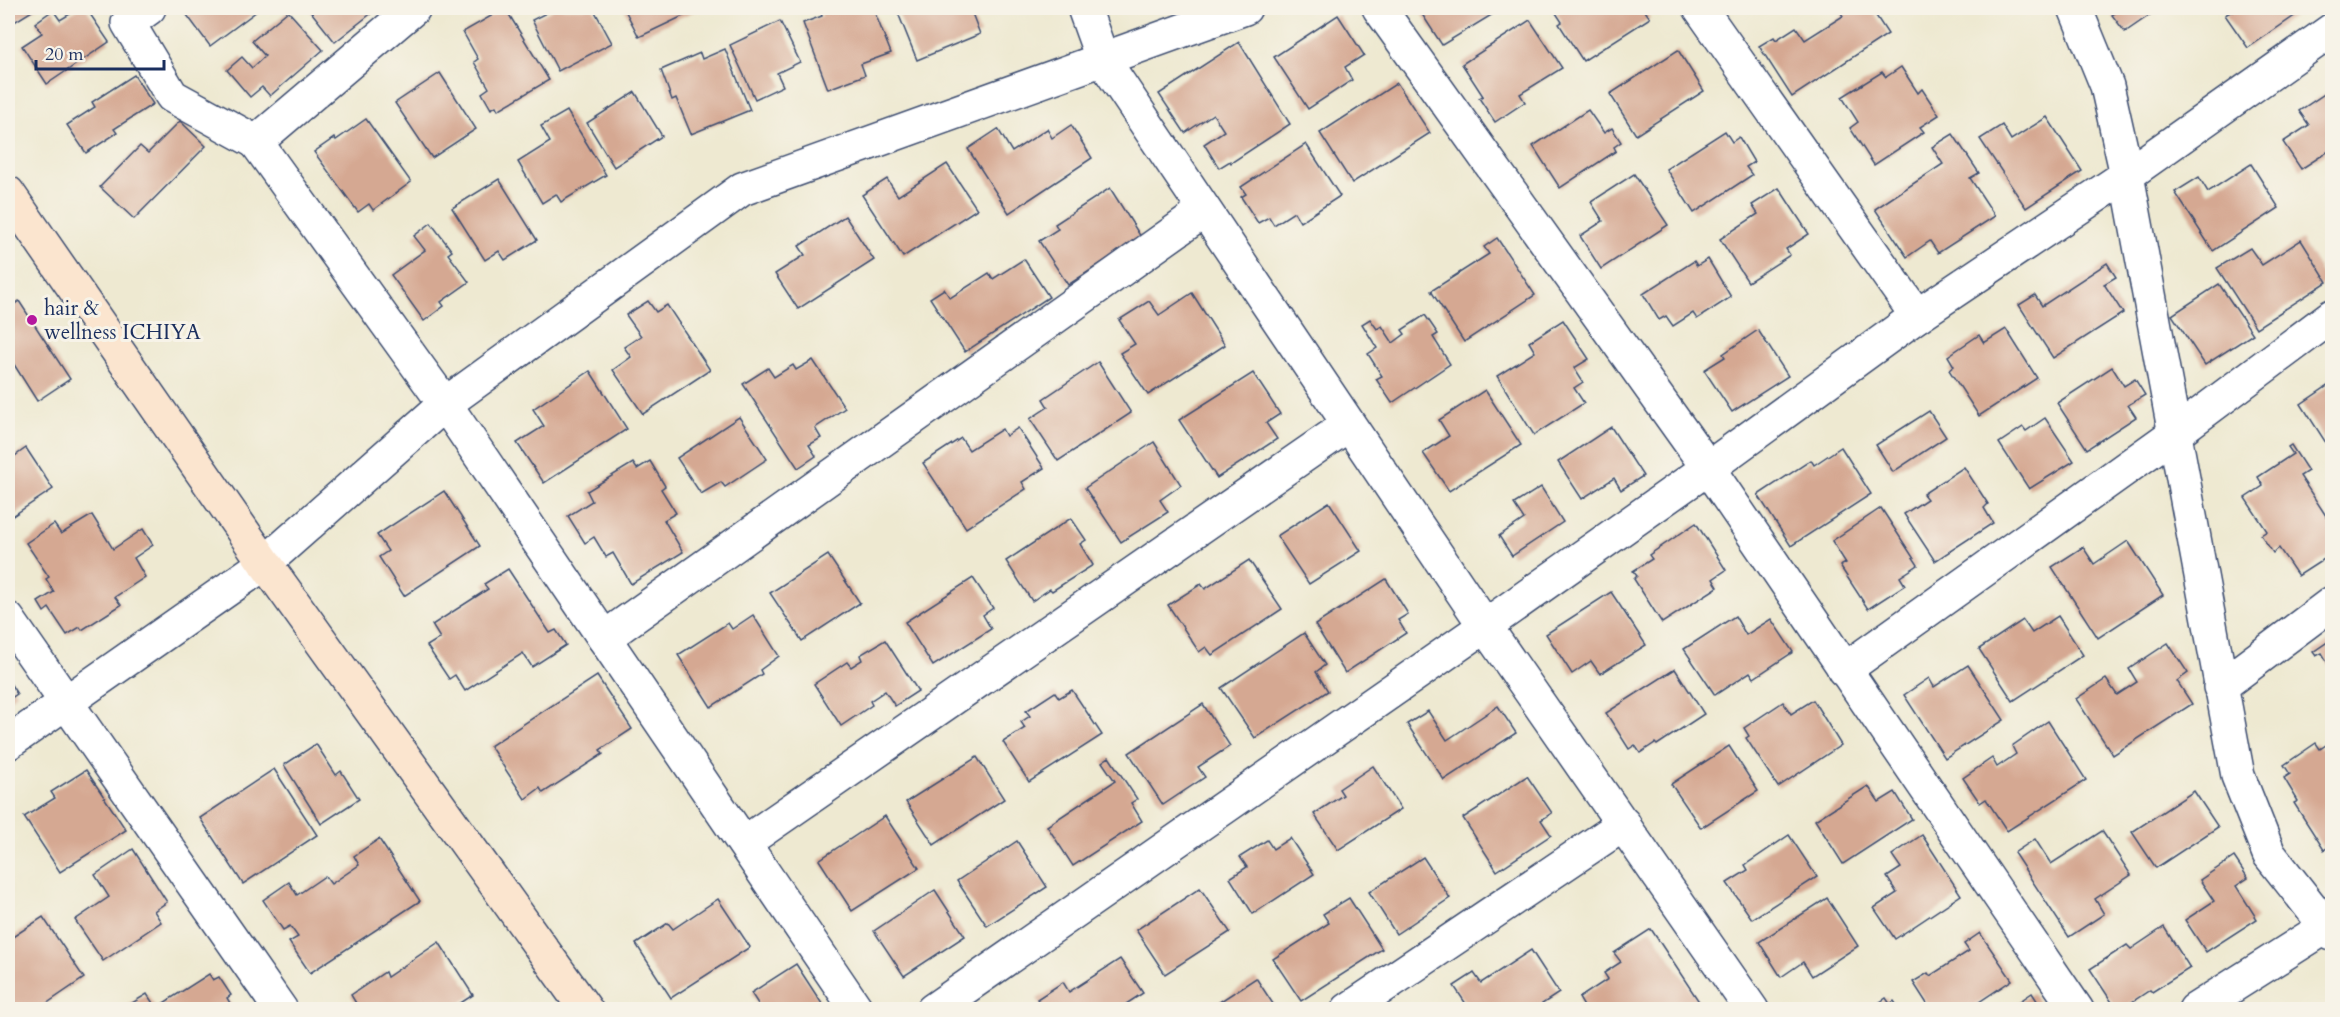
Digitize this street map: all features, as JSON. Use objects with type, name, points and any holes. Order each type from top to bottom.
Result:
[{"type":"street","points":[[149,8],[128,23],[172,96],[256,142],[445,404],[857,1010]]},
{"type":"street","points":[[256,142],[414,8]]},
{"type":"street","points":[[1084,8],[1101,58],[1485,626],[1752,1010]]},
{"type":"street","points":[[8,743],[265,563],[445,404],[742,189],[1245,8]]},
{"type":"street","points":[[1379,8],[1708,468],[2077,1010]]},
{"type":"street","points":[[1700,8],[1917,316]]},
{"type":"street","points":[[2075,8],[2107,86],[2127,175],[2238,776],[2269,855],[2330,928],[2195,1010]]},
{"type":"street","points":[[933,1010],[1485,626],[1917,316],[2127,175],[2332,30]]},
{"type":"street","points":[[8,193],[265,563],[586,1010]]},
{"type":"street","points":[[604,638],[1204,211]]},
{"type":"street","points":[[1845,670],[2174,434],[2332,316]]},
{"type":"street","points":[[744,843],[1348,425]]},
{"type":"street","points":[[2220,687],[2332,603]]},
{"type":"street","points":[[8,619],[281,1010]]},
{"type":"street","points":[[1348,1010],[1624,824]]},
{"type":"building","points":[[8,8],[37,8],[8,26]]},
{"type":"building","points":[[80,8],[86,8],[109,42],[47,84],[22,46],[42,33],[35,23],[53,10],[60,20]]},
{"type":"building","points":[[189,8],[261,8],[210,46],[184,11]]},
{"type":"building","points":[[308,8],[378,8],[335,42]]},
{"type":"building","points":[[505,8],[549,80],[498,110],[496,106],[491,109],[482,93],[489,88],[474,62],[478,59],[463,32]]},
{"type":"building","points":[[556,8],[593,8],[612,43],[558,71],[532,20]]},
{"type":"building","points":[[624,8],[700,8],[639,37]]},
{"type":"building","points":[[820,8],[873,8],[891,53],[861,64],[865,75],[828,89],[803,23],[822,16]]},
{"type":"building","points":[[896,8],[970,8],[980,34],[917,60]]},
{"type":"building","points":[[1418,8],[1503,8],[1442,45]]},
{"type":"building","points":[[1565,8],[1643,8],[1650,18],[1583,61],[1559,24],[1562,22],[1556,13]]},
{"type":"building","points":[[1838,8],[1871,8],[1888,34],[1792,97],[1759,46],[1774,37],[1776,40],[1796,27],[1805,40],[1843,16]]},
{"type":"building","points":[[2116,8],[2160,8],[2125,32],[2112,15],[2118,11]]},
{"type":"building","points":[[2237,8],[2306,8],[2248,48],[2225,15]]},
{"type":"building","points":[[288,11],[323,50],[270,96],[262,87],[250,97],[227,70],[242,57],[252,68],[265,56],[252,41]]},
{"type":"building","points":[[1338,15],[1364,55],[1345,67],[1352,80],[1308,109],[1274,57]]},
{"type":"building","points":[[1530,20],[1562,68],[1520,94],[1525,102],[1495,122],[1479,98],[1483,96],[1462,64]]},
{"type":"building","points":[[780,21],[800,62],[777,73],[783,86],[755,99],[730,45]]},
{"type":"building","points":[[1239,42],[1290,124],[1231,163],[1230,161],[1219,168],[1204,144],[1224,131],[1213,114],[1185,133],[1159,94]]},
{"type":"building","points":[[725,49],[750,110],[691,134],[676,98],[672,100],[661,70],[700,53],[702,59]]},
{"type":"building","points":[[1678,50],[1704,91],[1636,135],[1610,94]]},
{"type":"building","points":[[1901,67],[1918,93],[1922,89],[1939,115],[1920,127],[1924,132],[1874,165],[1850,128],[1858,122],[1842,97],[1882,72],[1886,77]]},
{"type":"building","points":[[440,73],[476,129],[432,158],[395,103]]},
{"type":"building","points":[[134,75],[153,104],[114,129],[117,133],[86,153],[67,125],[95,107],[92,102]]},
{"type":"building","points":[[1397,83],[1430,133],[1352,183],[1320,133]]},
{"type":"building","points":[[2332,89],[2332,149],[2301,169],[2283,142],[2309,125],[2299,111]]},
{"type":"building","points":[[635,92],[662,136],[614,167],[587,123]]},
{"type":"building","points":[[1588,110],[1604,133],[1612,128],[1621,142],[1614,147],[1616,151],[1560,188],[1533,146]]},
{"type":"building","points":[[567,111],[606,175],[561,202],[556,194],[542,203],[518,162],[550,142],[541,126]]},
{"type":"building","points":[[2047,117],[2082,171],[2026,208],[1980,139],[2002,125],[2011,140]]},
{"type":"building","points":[[366,119],[411,182],[373,210],[369,204],[358,212],[314,152]]},
{"type":"building","points":[[180,121],[206,146],[134,219],[100,187],[140,146],[148,153]]},
{"type":"building","points":[[1071,125],[1092,158],[1009,213],[968,149],[998,129],[1012,152],[1047,129],[1052,138]]},
{"type":"building","points":[[1725,131],[1732,142],[1739,137],[1754,162],[1746,167],[1752,175],[1694,213],[1666,169]]},
{"type":"building","points":[[1953,134],[1979,173],[1970,178],[1995,216],[1938,253],[1930,241],[1907,257],[1875,209],[1943,164],[1932,147]]},
{"type":"building","points":[[1306,144],[1340,196],[1300,222],[1294,212],[1274,225],[1269,217],[1258,223],[1241,197],[1246,194],[1241,187]]},
{"type":"building","points":[[947,164],[977,209],[903,257],[862,195],[887,179],[898,196]]},
{"type":"building","points":[[2251,164],[2279,208],[2213,251],[2175,192],[2199,177],[2208,192]]},
{"type":"building","points":[[1634,174],[1668,225],[1601,269],[1580,236],[1603,221],[1591,202]]},
{"type":"building","points":[[499,179],[537,240],[505,260],[499,251],[485,260],[452,208]]},
{"type":"building","points":[[1110,188],[1141,237],[1068,285],[1039,241],[1058,229],[1055,224]]},
{"type":"building","points":[[1779,188],[1809,234],[1786,249],[1790,255],[1748,282],[1720,239],[1758,214],[1752,205]]},
{"type":"building","points":[[845,216],[874,260],[798,309],[775,274],[805,255],[799,246]]},
{"type":"building","points":[[431,223],[452,251],[448,254],[469,282],[441,302],[444,306],[424,321],[391,275],[425,250],[414,236]]},
{"type":"building","points":[[1497,238],[1535,295],[1464,342],[1431,291],[1489,254],[1484,247]]},
{"type":"building","points":[[2301,240],[2327,282],[2256,328],[2217,268],[2250,248],[2262,265]]},
{"type":"building","points":[[1024,259],[1049,297],[965,352],[930,298],[944,289],[950,298],[989,273],[993,279]]},
{"type":"building","points":[[1708,259],[1731,297],[1697,319],[1693,313],[1673,326],[1666,316],[1659,320],[1643,294],[1694,261],[1697,266]]},
{"type":"building","points":[[2107,263],[2116,277],[2104,284],[2123,313],[2053,358],[2019,305],[2035,295],[2042,306]]},
{"type":"building","points":[[2219,284],[2253,334],[2205,365],[2172,315]]},
{"type":"building","points":[[1192,293],[1225,345],[1148,395],[1120,353],[1135,344],[1119,320],[1149,301],[1159,315]]},
{"type":"building","points":[[19,301],[70,379],[37,401],[8,355],[8,309]]},
{"type":"building","points":[[648,301],[656,312],[667,305],[710,370],[643,414],[613,370],[631,357],[624,347],[641,336],[626,315]]},
{"type":"building","points":[[1425,315],[1438,334],[1433,337],[1450,364],[1392,403],[1376,379],[1382,376],[1368,354],[1377,348],[1362,324],[1370,319],[1377,329],[1382,326],[1393,343],[1405,334],[1402,330]]},
{"type":"building","points":[[1563,320],[1589,359],[1574,368],[1583,382],[1574,388],[1584,403],[1534,435],[1497,376],[1535,352],[1529,342]]},
{"type":"building","points":[[2006,329],[2037,378],[1979,416],[1949,370],[1954,366],[1948,356],[1979,335],[1984,343]]},
{"type":"building","points":[[1758,330],[1788,376],[1732,412],[1704,370],[1725,357],[1723,354]]},
{"type":"building","points":[[813,360],[845,408],[815,428],[821,438],[809,445],[816,456],[798,468],[743,384],[768,368],[774,377],[793,365],[796,370]]},
{"type":"building","points":[[1098,362],[1131,413],[1058,461],[1030,419],[1048,407],[1043,399]]},
{"type":"building","points":[[2112,367],[2124,386],[2135,379],[2145,395],[2128,405],[2136,417],[2087,449],[2057,403]]},
{"type":"building","points":[[590,371],[627,429],[544,483],[517,443],[544,426],[533,409]]},
{"type":"building","points":[[1253,373],[1280,414],[1266,423],[1277,439],[1217,478],[1179,420]]},
{"type":"building","points":[[2332,383],[2332,438],[2326,443],[2301,404]]},
{"type":"building","points":[[1485,390],[1521,445],[1449,491],[1423,453],[1449,436],[1439,420]]},
{"type":"building","points":[[1929,411],[1946,437],[1893,472],[1876,445]]},
{"type":"building","points":[[739,417],[767,459],[725,487],[721,482],[701,494],[677,458]]},
{"type":"building","points":[[2045,418],[2074,461],[2029,489],[1999,443],[2023,427],[2026,431]]},
{"type":"building","points":[[1611,427],[1643,476],[1621,490],[1614,478],[1582,499],[1558,462]]},
{"type":"building","points":[[1018,428],[1044,468],[1022,482],[1026,489],[966,528],[923,463],[961,438],[969,450],[1002,429],[1006,436]]},
{"type":"building","points":[[1154,442],[1181,485],[1160,500],[1168,512],[1121,542],[1085,488]]},
{"type":"building","points":[[2291,445],[2308,471],[2300,476],[2332,525],[2332,554],[2298,576],[2279,548],[2273,553],[2261,535],[2267,531],[2245,498],[2263,486],[2258,477],[2293,454],[2288,447]]},
{"type":"building","points":[[1841,447],[1871,494],[1791,546],[1758,495],[1811,460],[1814,465]]},
{"type":"building","points":[[26,448],[53,489],[8,519],[8,461]]},
{"type":"building","points":[[650,461],[665,486],[661,489],[676,513],[664,520],[683,552],[631,584],[613,553],[606,557],[594,537],[585,543],[568,516],[592,501],[587,491],[633,463],[637,469]]},
{"type":"building","points":[[1964,467],[1988,504],[1984,508],[1993,523],[1935,561],[1904,514],[1927,499],[1923,494]]},
{"type":"building","points":[[1541,487],[1563,522],[1512,556],[1499,536],[1524,519],[1514,504]]},
{"type":"building","points":[[444,491],[480,546],[404,596],[379,557],[388,551],[377,535]]},
{"type":"building","points":[[1329,502],[1361,551],[1309,584],[1277,536]]},
{"type":"building","points":[[1881,508],[1918,565],[1900,577],[1905,585],[1868,609],[1840,566],[1846,563],[1832,541]]},
{"type":"building","points":[[92,515],[113,549],[143,529],[153,545],[134,558],[145,577],[115,597],[121,605],[82,630],[80,627],[67,635],[49,608],[44,612],[38,602],[54,592],[46,579],[49,577],[26,543],[54,524],[61,534]]},
{"type":"building","points":[[1071,518],[1086,540],[1080,544],[1093,565],[1032,601],[1006,561]]},
{"type":"building","points":[[1696,523],[1726,570],[1713,579],[1718,587],[1662,623],[1634,579],[1637,576],[1633,571],[1652,559],[1649,555]]},
{"type":"building","points":[[2128,541],[2163,595],[2098,638],[2052,567],[2083,547],[2094,564]]},
{"type":"building","points":[[828,555],[860,603],[802,641],[770,593]]},
{"type":"building","points":[[1249,560],[1282,609],[1212,655],[1206,647],[1199,652],[1168,605],[1201,584],[1205,589]]},
{"type":"building","points":[[508,569],[550,633],[556,630],[566,645],[532,667],[523,653],[465,691],[455,675],[449,679],[427,646],[440,638],[432,625],[488,589],[484,584]]},
{"type":"building","points":[[973,578],[993,608],[983,615],[991,629],[933,666],[905,622]]},
{"type":"building","points":[[1386,579],[1408,614],[1398,620],[1406,633],[1345,673],[1315,625]]},
{"type":"building","points":[[1611,592],[1646,645],[1600,674],[1591,661],[1572,674],[1546,634]]},
{"type":"building","points":[[753,615],[779,656],[760,670],[762,674],[711,707],[678,655],[728,623],[732,629]]},
{"type":"building","points":[[1735,616],[1746,635],[1771,619],[1793,652],[1754,678],[1750,672],[1715,695],[1684,649]]},
{"type":"building","points":[[2058,616],[2083,655],[2013,701],[1979,649],[2023,620],[2032,633]]},
{"type":"building","points":[[1304,633],[1325,665],[1316,672],[1328,691],[1255,738],[1221,688]]},
{"type":"building","points":[[2332,639],[2332,670],[2322,653],[2316,656],[2313,652]]},
{"type":"building","points":[[885,640],[918,691],[895,706],[885,691],[870,701],[872,705],[841,726],[814,684],[847,662],[851,667],[862,660],[860,655]]},
{"type":"building","points":[[2168,643],[2188,673],[2177,681],[2192,704],[2113,755],[2076,699],[2106,679],[2117,695],[2137,682],[2129,669]]},
{"type":"building","points":[[1968,665],[2004,720],[1945,758],[1904,695],[1929,678],[1934,687]]},
{"type":"building","points":[[1675,669],[1704,714],[1657,745],[1655,743],[1640,753],[1635,745],[1629,749],[1606,713]]},
{"type":"building","points":[[597,676],[632,729],[600,750],[603,754],[543,793],[540,788],[525,799],[490,746]]},
{"type":"building","points":[[8,680],[17,694],[8,700]]},
{"type":"building","points":[[1072,690],[1102,735],[1029,782],[1003,742],[1025,728],[1021,722],[1030,716],[1026,711],[1055,692],[1059,698]]},
{"type":"building","points":[[1813,700],[1841,745],[1778,787],[1746,738],[1749,736],[1744,728],[1783,702],[1791,714]]},
{"type":"building","points":[[1203,704],[1230,746],[1198,767],[1205,777],[1163,805],[1129,753]]},
{"type":"building","points":[[1498,706],[1516,733],[1444,780],[1407,724],[1428,711],[1447,740]]},
{"type":"building","points":[[2048,721],[2086,780],[2007,831],[1986,799],[1980,803],[1963,778],[1992,758],[1997,767],[2016,754],[2012,746]]},
{"type":"building","points":[[2332,741],[2332,844],[2324,850],[2294,803],[2298,801],[2284,778],[2290,774],[2284,765],[2316,743],[2320,749]]},
{"type":"building","points":[[316,744],[336,775],[341,771],[359,799],[321,824],[284,765]]},
{"type":"building","points":[[1729,746],[1758,791],[1701,828],[1671,784]]},
{"type":"building","points":[[977,757],[1004,799],[934,845],[906,802]]},
{"type":"building","points":[[1109,757],[1137,799],[1131,803],[1142,821],[1073,866],[1047,826],[1115,781],[1102,762]]},
{"type":"building","points":[[1373,766],[1401,809],[1338,850],[1314,814],[1343,795],[1339,789]]},
{"type":"building","points":[[274,769],[317,835],[243,884],[200,818]]},
{"type":"building","points":[[86,770],[126,830],[60,872],[24,817],[55,798],[51,792]]},
{"type":"building","points":[[1527,776],[1552,813],[1541,820],[1551,835],[1497,871],[1463,818]]},
{"type":"building","points":[[1868,786],[1879,802],[1895,792],[1912,819],[1843,864],[1815,820]]},
{"type":"building","points":[[2194,791],[2218,827],[2156,868],[2132,832]]},
{"type":"building","points":[[885,816],[919,868],[852,911],[819,860]]},
{"type":"building","points":[[2102,831],[2131,875],[2095,899],[2104,914],[2069,937],[2014,853],[2035,839],[2051,864]]},
{"type":"building","points":[[1789,835],[1817,877],[1752,919],[1727,883],[1748,870],[1745,865]]},
{"type":"building","points":[[1922,835],[1961,895],[1895,939],[1874,908],[1897,893],[1887,877],[1901,868],[1892,855]]},
{"type":"building","points":[[1290,838],[1314,874],[1253,914],[1230,878],[1247,867],[1240,857],[1267,840],[1273,849]]},
{"type":"building","points":[[379,839],[420,901],[310,973],[289,942],[298,937],[290,926],[283,930],[263,900],[289,882],[297,895],[325,876],[331,884],[359,865],[354,856]]},
{"type":"building","points":[[1017,841],[1047,887],[987,926],[957,881]]},
{"type":"building","points":[[133,849],[167,902],[154,911],[161,922],[103,961],[75,920],[109,897],[95,875]]},
{"type":"building","points":[[1423,857],[1450,898],[1396,934],[1369,892]]},
{"type":"building","points":[[2234,857],[2248,878],[2236,886],[2257,919],[2206,952],[2185,920],[2214,901],[2200,880]]},
{"type":"building","points":[[1200,888],[1230,932],[1165,974],[1136,930]]},
{"type":"building","points":[[935,890],[965,936],[904,976],[874,931]]},
{"type":"building","points":[[1349,898],[1382,949],[1301,1001],[1273,959],[1329,923],[1323,914]]},
{"type":"building","points":[[1827,898],[1858,946],[1812,976],[1803,962],[1781,977],[1759,942]]},
{"type":"building","points":[[718,899],[750,947],[671,998],[636,944],[668,923],[673,929]]},
{"type":"building","points":[[43,917],[84,978],[37,1010],[8,1010],[8,940]]},
{"type":"building","points":[[2164,927],[2190,968],[2152,992],[2150,990],[2117,1010],[2090,969],[2127,945],[2131,949]]},
{"type":"building","points":[[1651,929],[1700,1003],[1689,1010],[1586,1010],[1579,998],[1608,979],[1604,973],[1621,962],[1614,953]]},
{"type":"building","points":[[1980,933],[2012,980],[1967,1010],[1931,1010],[1913,982],[1928,973],[1930,976],[1969,951],[1964,944]]},
{"type":"building","points":[[439,942],[473,995],[450,1010],[360,1010],[351,995],[385,972],[387,977]]},
{"type":"building","points":[[1531,950],[1559,993],[1533,1010],[1470,1010],[1454,986],[1474,973],[1481,983]]},
{"type":"building","points":[[1120,959],[1143,993],[1117,1010],[1044,1010],[1037,999],[1063,982],[1069,992]]},
{"type":"building","points":[[796,964],[826,1010],[762,1010],[751,993]]},
{"type":"building","points":[[209,974],[213,980],[219,977],[231,995],[227,998],[234,1010],[129,1010],[127,1006],[147,994],[156,1008]]},
{"type":"building","points":[[1256,978],[1277,1010],[1207,1010]]},
{"type":"building","points":[[2032,993],[2043,1010],[2007,1010]]},
{"type":"building","points":[[1886,998],[1890,1004],[1894,1001],[1900,1010],[1868,1010]]},
{"type":"place","name":"hair & wellness ICHIYA","points":[[32,320]]}]
